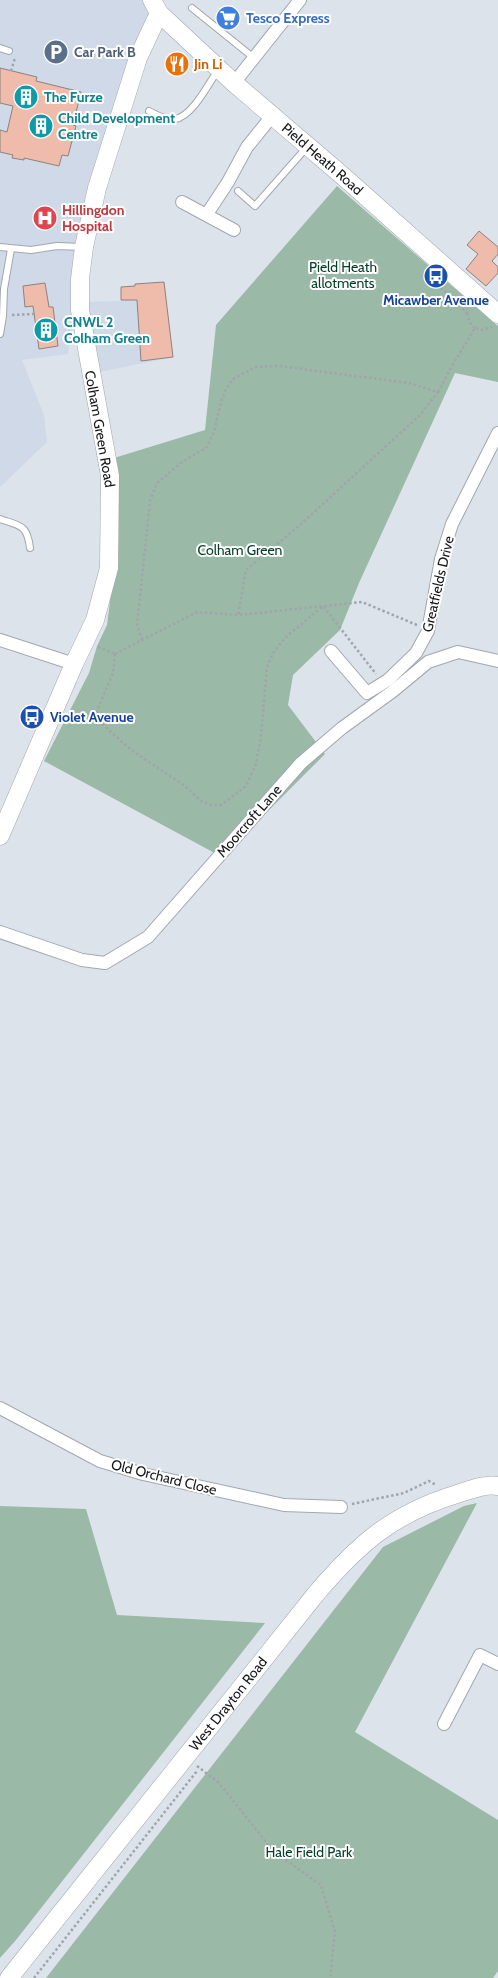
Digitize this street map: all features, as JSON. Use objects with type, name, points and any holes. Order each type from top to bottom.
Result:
[{"type":"street","points":[[234,83],[300,0]]},
{"type":"street","name":"Pield Heath Road","points":[[156,6],[234,83],[496,312]]},
{"type":"street","name":"Colham Green Road","points":[[0,836],[74,664],[97,616],[108,568],[110,476],[80,310],[80,279],[84,247],[98,188],[156,6]]},
{"type":"street","points":[[207,214],[228,182],[247,147],[272,116]]},
{"type":"street","points":[[182,202],[234,230]]},
{"type":"street","name":"Greatfields Drive","points":[[331,651],[367,693],[388,680],[416,653],[428,631],[441,559],[452,524],[498,433]]},
{"type":"street","points":[[0,640],[74,664]]},
{"type":"street","name":"Moorcroft Lane","points":[[0,932],[82,960],[105,963],[148,937],[301,763],[342,728],[393,691],[428,662],[458,652],[498,661]]},
{"type":"street","name":"Old Orchard Close","points":[[0,1408],[100,1462],[144,1474],[284,1505],[341,1507]]},
{"type":"street","name":"West Drayton Road","points":[[9,1978],[192,1762],[316,1595],[349,1557],[378,1532],[425,1504],[496,1484]]},
{"type":"street","points":[[444,1724],[480,1655],[498,1664]]},
{"type":"lane","points":[[192,8],[254,58]]},
{"type":"lane","points":[[0,48],[12,53]]},
{"type":"lane","points":[[149,111],[163,118],[175,119],[185,116],[219,69]]},
{"type":"lane","points":[[238,190],[255,206],[308,146]]},
{"type":"lane","points":[[0,247],[31,250],[57,246],[84,247]]},
{"type":"lane","points":[[0,334],[4,289],[11,249]]},
{"type":"lane","points":[[0,519],[24,527],[28,533],[30,548]]},
{"type":"path","points":[[11,71],[12,53]]},
{"type":"path","points":[[438,272],[432,279],[468,311],[470,323],[476,328],[482,330],[490,329],[496,312]]},
{"type":"path","points":[[3,316],[34,314]]},
{"type":"path","points":[[238,615],[246,570],[300,525],[420,415],[438,392],[476,328]]},
{"type":"path","points":[[142,640],[137,625],[150,501],[157,483],[182,462],[206,448],[214,432],[226,389],[233,379],[255,367],[279,366],[409,383],[438,392]]},
{"type":"path","points":[[115,654],[197,612],[238,615],[362,602],[422,627]]},
{"type":"path","points":[[115,654],[113,673],[97,711],[98,720],[131,750],[185,786],[201,801],[210,805],[221,804],[246,786],[256,764],[261,737],[267,667],[273,653],[285,638],[323,606]]},
{"type":"path","points":[[323,606],[379,677]]},
{"type":"path","points":[[97,646],[115,654]]},
{"type":"path","points":[[341,1507],[404,1493],[429,1481],[451,1496]]},
{"type":"path","points":[[34,1978],[192,1762],[219,1783],[274,1852],[321,1884],[334,1932],[330,1978]]},
{"type":"shaded area","name":"Hillingdon Hospital","points":[[0,0],[152,0],[159,13],[84,247],[68,354],[22,360],[44,415],[47,442],[0,487]]},
{"type":"shaded area","points":[[164,282],[173,357],[95,373],[82,302],[121,301],[121,287]]},
{"type":"green space","name":"Colham Green","points":[[337,186],[498,326],[498,382],[455,373],[359,583],[340,630],[293,675],[288,705],[325,754],[222,857],[44,761],[89,673],[97,646],[107,625],[117,547],[114,458],[205,430],[216,325]]},
{"type":"green space","name":"Hale Field Park","points":[[477,1503],[355,1732],[498,1820],[498,1971],[493,1978],[46,1978],[383,1547],[464,1506]]},
{"type":"green space","points":[[0,1506],[86,1509],[117,1615],[265,1623],[0,1958]]},
{"type":"building","name":"Child Development Centre","points":[[0,68],[37,77],[36,81],[81,92],[73,125],[76,126],[68,156],[62,155],[59,166],[24,158],[24,160],[12,158],[13,155],[0,152],[0,130],[7,132],[13,106],[0,103]]},
{"type":"building","points":[[479,231],[498,247],[498,254],[492,261],[498,267],[498,273],[486,286],[466,269],[478,254],[467,245]]},
{"type":"building","points":[[164,282],[173,357],[141,361],[137,300],[121,300],[121,287]]},
{"type":"building","name":"CNWL 2 Colham Green","points":[[45,283],[49,307],[53,307],[58,346],[39,349],[33,306],[25,307],[23,286]]},
{"type":"place","name":"Tesco Express","points":[[228,18]]},
{"type":"place","name":"Car Park B","points":[[56,52]]},
{"type":"place","name":"Jin Li","points":[[177,64]]},
{"type":"place","name":"The Furze","points":[[26,97]]},
{"type":"place","name":"Child Development Centre","points":[[41,126]]},
{"type":"place","name":"Hillingdon Hospital","points":[[45,218]]},
{"type":"place","name":"Micawber Avenue","points":[[436,276]]},
{"type":"place","name":"CNWL 2 Colham Green","points":[[46,330]]},
{"type":"place","name":"Violet Avenue","points":[[32,717]]},
{"type":"park label","name":"Pield Heath allotments","points":[[343,276]]}]
